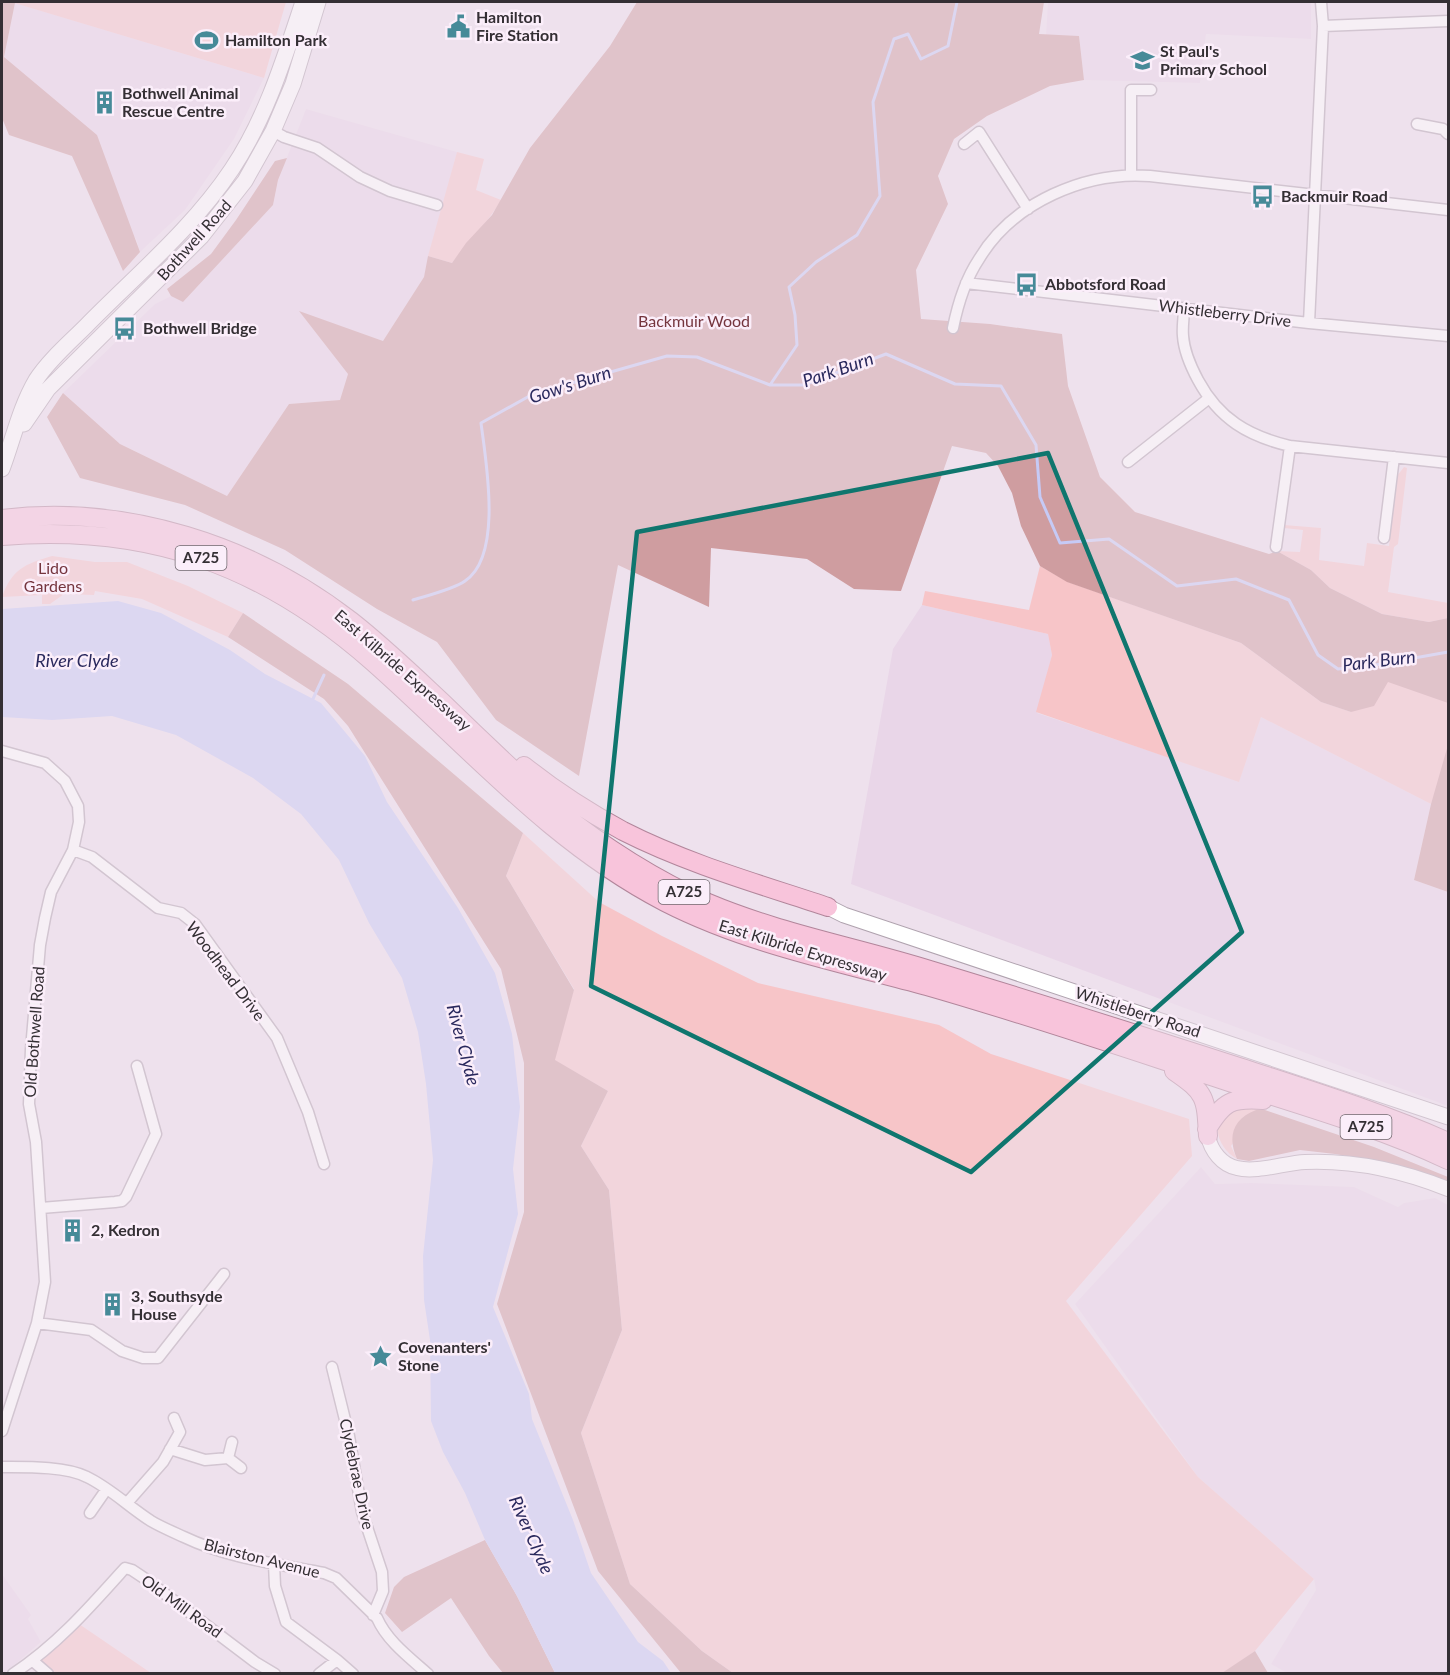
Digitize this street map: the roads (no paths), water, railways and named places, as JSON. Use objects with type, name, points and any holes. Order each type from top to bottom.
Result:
[{"type":"highway","name":"East Kilbride Expressway","points":[[2,519],[66,517],[124,522],[175,532],[238,554],[305,589],[351,621],[552,806],[590,836],[633,865],[709,903],[778,928],[927,969],[1176,1047],[1368,1110],[1449,1142]]},
{"type":"highway","name":"East Kilbride Expressway","points":[[2,536],[61,533],[123,538],[179,550],[243,574],[298,604],[338,633],[372,662],[517,798],[564,837],[621,877],[669,904],[728,929],[767,942],[961,996],[1163,1060],[1382,1133],[1449,1160]]},
{"type":"highway","points":[[446,706],[547,783],[623,831],[679,856],[828,907]]},
{"type":"highway","points":[[1163,1060],[1202,1094],[1208,1133]]},
{"type":"highway","points":[[1208,1133],[1220,1110],[1230,1102],[1242,1099],[1281,1099]]},
{"type":"main road","name":"Bothwell Road","points":[[2,469],[22,409],[37,379],[100,311],[190,223],[231,170],[246,146],[278,78],[303,2]]},
{"type":"main road","name":"Bothwell Road","points":[[12,441],[48,390],[201,237],[245,181],[273,131],[294,84],[318,2]]},
{"type":"main road","name":"Whistleberry Road","points":[[828,907],[844,915],[1449,1117]]},
{"type":"street","points":[[1309,322],[1323,26],[1321,2]]},
{"type":"street","points":[[1323,26],[1449,21]]},
{"type":"street","points":[[1131,174],[1131,90],[1151,90]]},
{"type":"street","points":[[1417,124],[1443,129],[1449,134]]},
{"type":"street","points":[[273,131],[317,148],[360,177],[390,191],[437,205]]},
{"type":"street","points":[[964,144],[979,132],[1028,208]]},
{"type":"street","points":[[953,328],[958,304],[966,283],[980,257],[998,235],[1028,208],[1076,185],[1106,177],[1131,174],[1449,210]]},
{"type":"street","name":"Whistleberry Drive","points":[[966,283],[1449,336]]},
{"type":"street","points":[[1184,308],[1185,352],[1193,372],[1208,399],[1238,427],[1270,442],[1290,446],[1449,463]]},
{"type":"street","points":[[1128,462],[1208,399]]},
{"type":"street","points":[[1276,547],[1290,446]]},
{"type":"street","points":[[1384,538],[1394,456]]},
{"type":"street","name":"Old Bothwell Road","points":[[2,751],[45,763],[65,781],[78,806],[79,822],[73,850],[51,892],[42,936],[39,966],[29,1104],[36,1142],[45,1282],[37,1323],[2,1431]]},
{"type":"street","name":"Woodhead Drive","points":[[73,850],[92,857],[158,908],[181,913],[195,924],[277,1038],[308,1112],[324,1164]]},
{"type":"street","points":[[41,1208],[115,1202],[122,1201],[126,1197],[156,1134],[137,1066]]},
{"type":"street","points":[[308,1112],[320,1108]]},
{"type":"street","points":[[1208,1133],[1213,1149],[1219,1158],[1236,1168],[1251,1169],[1295,1162],[1342,1163],[1390,1170],[1449,1189]]},
{"type":"street","points":[[37,1323],[91,1330],[122,1351],[143,1358],[158,1358],[224,1274]]},
{"type":"street","name":"Clydebrae Drive","points":[[332,1367],[349,1436],[362,1512],[382,1572],[383,1591],[374,1615]]},
{"type":"street","points":[[127,1503],[163,1462],[180,1432],[174,1418]]},
{"type":"street","points":[[228,1458],[232,1442]]},
{"type":"street","points":[[170,1449],[204,1460],[228,1458],[241,1468]]},
{"type":"street","name":"Blairston Avenue","points":[[2,1467],[27,1467],[72,1472],[86,1476],[150,1520],[185,1538],[217,1550],[324,1573],[336,1578],[374,1615],[402,1651],[428,1674]]},
{"type":"street","points":[[90,1514],[106,1490]]},
{"type":"street","points":[[274,1564],[275,1586],[286,1622],[353,1674]]},
{"type":"street","name":"Old Mill Road","points":[[13,1674],[33,1661],[70,1629],[125,1568],[132,1569],[255,1662],[275,1674]]},
{"type":"street","points":[[319,1674],[337,1660]]},
{"type":"street","points":[[33,1661],[48,1674]]},
{"type":"water","name":"River Clyde","points":[[118,601],[161,613],[230,650],[265,674],[321,703],[365,756],[387,802],[458,908],[495,973],[512,1034],[520,1107],[513,1169],[518,1214],[493,1307],[529,1394],[532,1419],[573,1520],[591,1573],[638,1642],[663,1661],[671,1673],[555,1673],[517,1596],[485,1540],[465,1493],[443,1452],[431,1421],[430,1340],[424,1300],[423,1256],[433,1160],[426,1084],[418,1032],[402,978],[369,923],[339,860],[301,814],[253,778],[176,735],[112,716],[52,720],[2,717],[2,609]]},
{"type":"waterway","points":[[770,385],[797,345],[795,315],[789,287],[816,262],[857,235],[880,196],[873,102],[894,39],[908,34],[921,59],[948,46],[957,2]]},
{"type":"waterway","name":"Park Burn","points":[[413,600],[460,584],[477,569],[484,551],[489,507],[481,423],[533,394],[667,356],[697,357],[770,385],[804,385],[886,354],[955,384],[1001,386],[1036,445],[1040,497],[1060,543],[1109,539],[1177,586],[1236,579],[1289,600],[1318,655],[1338,669],[1448,652]]},
{"type":"waterway","points":[[312,701],[324,675]]},
{"type":"place","name":"Hamilton Fire Station","points":[[458,26]]},
{"type":"place","name":"Hamilton Park","points":[[207,40]]},
{"type":"place","name":"St Paul's Primary School","points":[[1142,60]]},
{"type":"place","name":"Bothwell Animal Rescue Centre","points":[[104,102]]},
{"type":"place","name":"Backmuir Road","points":[[1263,196]]},
{"type":"place","name":"Abbotsford Road","points":[[1027,284]]},
{"type":"place","name":"Bothwell Bridge","points":[[125,328]]},
{"type":"place","name":"2, Kedron","points":[[73,1230]]},
{"type":"place","name":"3, Southsyde House","points":[[113,1305]]},
{"type":"place","name":"Covenanters' Stone","points":[[380,1356]]},
{"type":"park label","name":"Backmuir Wood","points":[[694,321]]},
{"type":"park label","name":"Lido Gardens","points":[[53,577]]},
{"type":"water label","name":"Gow's Burn","points":[[570,385]]}]
